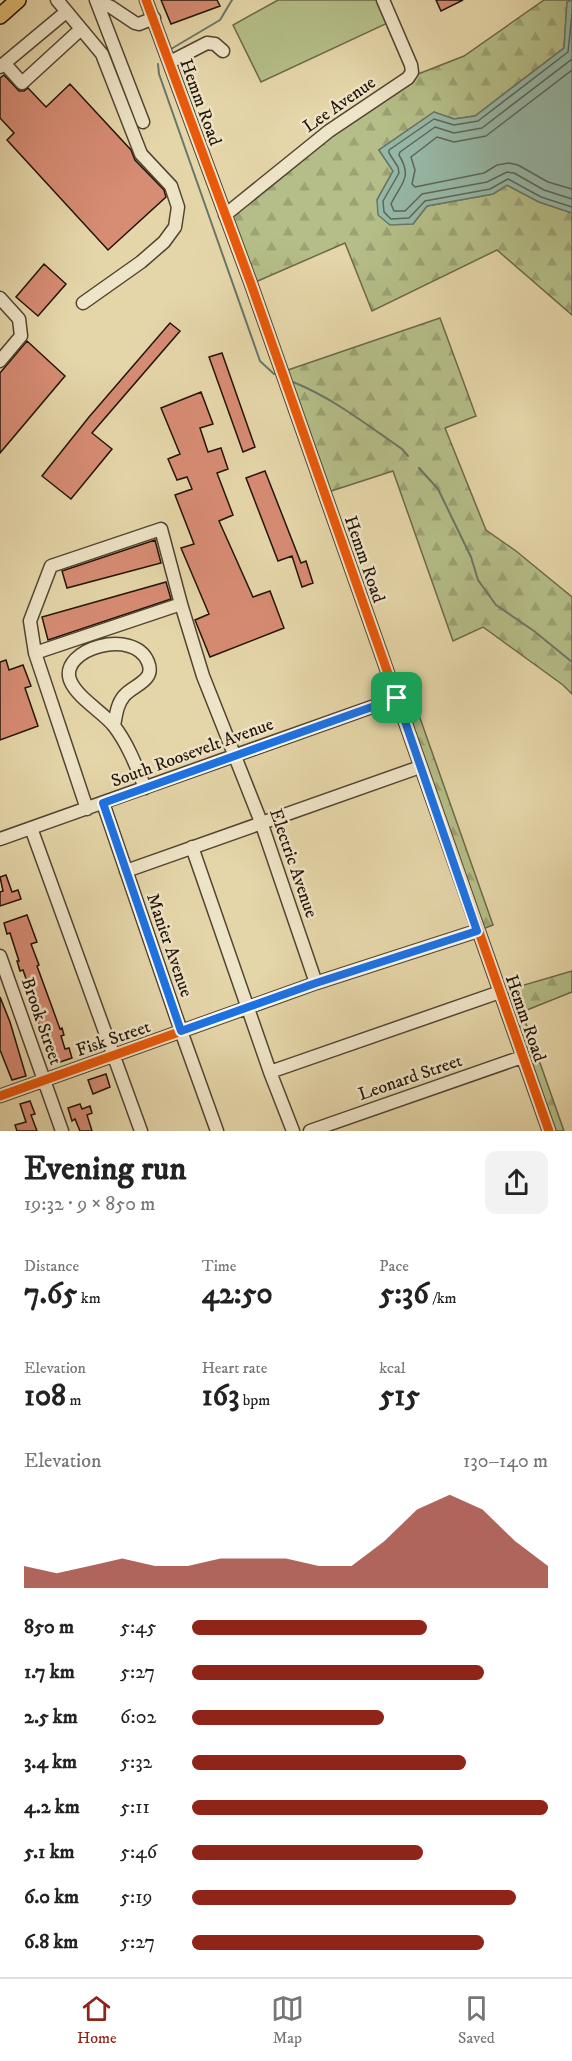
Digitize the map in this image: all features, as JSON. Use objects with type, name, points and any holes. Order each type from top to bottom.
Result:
[{"type":"main road","points":[[0,16],[18,0]]},
{"type":"street","points":[[57,0],[102,54],[141,154],[171,186],[178,207],[175,227],[164,242],[141,262],[83,303]]},
{"type":"street","name":"Hemm Road","points":[[146,0],[225,215],[549,1131]]},
{"type":"street","name":"Lee Avenue","points":[[225,215],[329,131],[408,78],[412,72],[411,65],[383,0]]},
{"type":"street","points":[[96,1],[111,7],[135,23],[139,24],[154,18]]},
{"type":"street","points":[[96,1],[143,122]]},
{"type":"street","points":[[66,12],[2,66],[22,83],[81,29]]},
{"type":"street","points":[[170,62],[207,43],[215,44],[223,51]]},
{"type":"street","points":[[0,298],[19,319],[21,336],[0,361]]},
{"type":"street","name":"Electric Avenue","points":[[35,653],[30,621],[51,566],[161,529],[203,676],[261,822],[316,983]]},
{"type":"street","points":[[87,809],[35,653],[181,604]]},
{"type":"street","points":[[114,726],[117,708],[125,694],[146,679],[150,672],[148,662],[142,653],[133,646],[114,643],[77,657],[69,672],[70,680],[76,689],[114,726],[145,788]]},
{"type":"street","name":"South Roosevelt Avenue","points":[[0,839],[397,698]]},
{"type":"street","points":[[126,871],[420,767]]},
{"type":"street","name":"Manier Avenue","points":[[103,803],[217,1131]]},
{"type":"street","points":[[31,828],[141,1131]]},
{"type":"street","points":[[192,847],[270,1072],[293,1131]]},
{"type":"street","name":"Fisk Street","points":[[0,1096],[316,983],[477,931]]},
{"type":"street","name":"Brook Street","points":[[0,956],[62,1131]]},
{"type":"street","points":[[270,1072],[500,992]]},
{"type":"street","name":"Leonard Street","points":[[310,1131],[522,1057]]},
{"type":"green space","points":[[278,0],[383,0],[392,21],[261,82],[233,25]]},
{"type":"green space","points":[[544,0],[572,0],[567,3],[564,48],[475,116],[454,119],[434,112],[379,150],[393,171],[377,200],[413,224],[427,206],[493,194],[507,185],[539,202],[572,213],[572,315],[497,250],[372,311],[345,243],[251,284],[225,215],[408,78],[464,56]]},
{"type":"green space","points":[[440,318],[476,416],[445,428],[486,530],[516,551],[572,597],[572,694],[483,627],[453,641],[393,471],[325,493],[282,372]]},
{"type":"green space","points":[[414,701],[493,925],[477,931],[399,706]]},
{"type":"green space","points":[[572,971],[572,992],[522,1012],[564,1131],[549,1131],[500,992]]},
{"type":"water","points":[[572,0],[572,213],[539,202],[507,185],[493,194],[427,206],[413,224],[390,225],[378,215],[377,200],[393,171],[379,150],[434,112],[454,119],[475,116],[564,48],[567,2]]},
{"type":"building","points":[[161,0],[217,0],[220,6],[171,24]]},
{"type":"building","points":[[436,0],[463,0],[441,11]]},
{"type":"building","points":[[4,75],[19,91],[28,88],[46,107],[70,84],[131,150],[135,160],[164,190],[166,197],[108,250],[7,140],[14,133],[0,118],[0,78]]},
{"type":"building","points":[[44,264],[66,284],[38,316],[16,297]]},
{"type":"building","points":[[170,323],[180,331],[92,433],[112,449],[71,499],[42,476],[89,417]]},
{"type":"building","points":[[27,341],[65,376],[0,453],[0,373]]},
{"type":"building","points":[[222,353],[255,447],[243,452],[209,357]]},
{"type":"building","points":[[201,392],[213,424],[200,428],[208,452],[221,448],[228,469],[217,473],[233,515],[219,521],[253,597],[270,591],[284,628],[210,657],[195,620],[209,614],[181,548],[194,544],[175,495],[192,489],[187,477],[177,480],[168,459],[180,454],[161,408]]},
{"type":"building","points":[[265,471],[301,563],[306,561],[313,583],[302,587],[292,556],[278,561],[246,478]]},
{"type":"building","points":[[155,540],[161,563],[67,588],[62,571]]},
{"type":"building","points":[[166,582],[171,599],[48,640],[42,617]]},
{"type":"building","points":[[6,660],[9,670],[23,665],[31,686],[25,688],[38,726],[0,740],[0,662]]},
{"type":"building","points":[[6,875],[12,892],[18,890],[21,899],[0,906],[0,892],[3,891],[0,877]]},
{"type":"building","points":[[27,915],[37,942],[31,944],[39,965],[37,966],[60,1029],[62,1028],[64,1035],[61,1036],[65,1049],[69,1048],[72,1058],[57,1063],[43,1026],[40,1027],[36,1017],[39,1016],[23,970],[20,971],[10,933],[7,934],[4,923]]},
{"type":"building","points":[[0,997],[26,1076],[12,1080],[0,1050]]},
{"type":"building","points":[[106,1074],[110,1087],[93,1094],[88,1080]]},
{"type":"building","points":[[30,1101],[35,1114],[31,1115],[37,1131],[17,1131],[15,1125],[26,1122],[20,1104]]},
{"type":"building","points":[[80,1104],[82,1109],[90,1106],[92,1113],[87,1115],[92,1131],[80,1131],[75,1119],[72,1121],[68,1108]]},
{"type":"waterway","points":[[171,49],[220,20],[232,0]]},
{"type":"waterway","points":[[158,64],[159,74],[260,361],[274,374]]},
{"type":"waterway","points":[[293,382],[349,412],[402,449],[408,456]]},
{"type":"waterway","points":[[419,468],[438,489],[471,557],[478,580],[496,605],[534,631],[572,662]]},
{"type":"cycle path","points":[[146,0],[251,284],[549,1131]]},
{"type":"cycle path","points":[[0,1096],[316,983],[477,931]]},
{"type":"route","points":[[397,698],[477,931],[316,983],[181,1031],[103,803],[397,698]]}]
